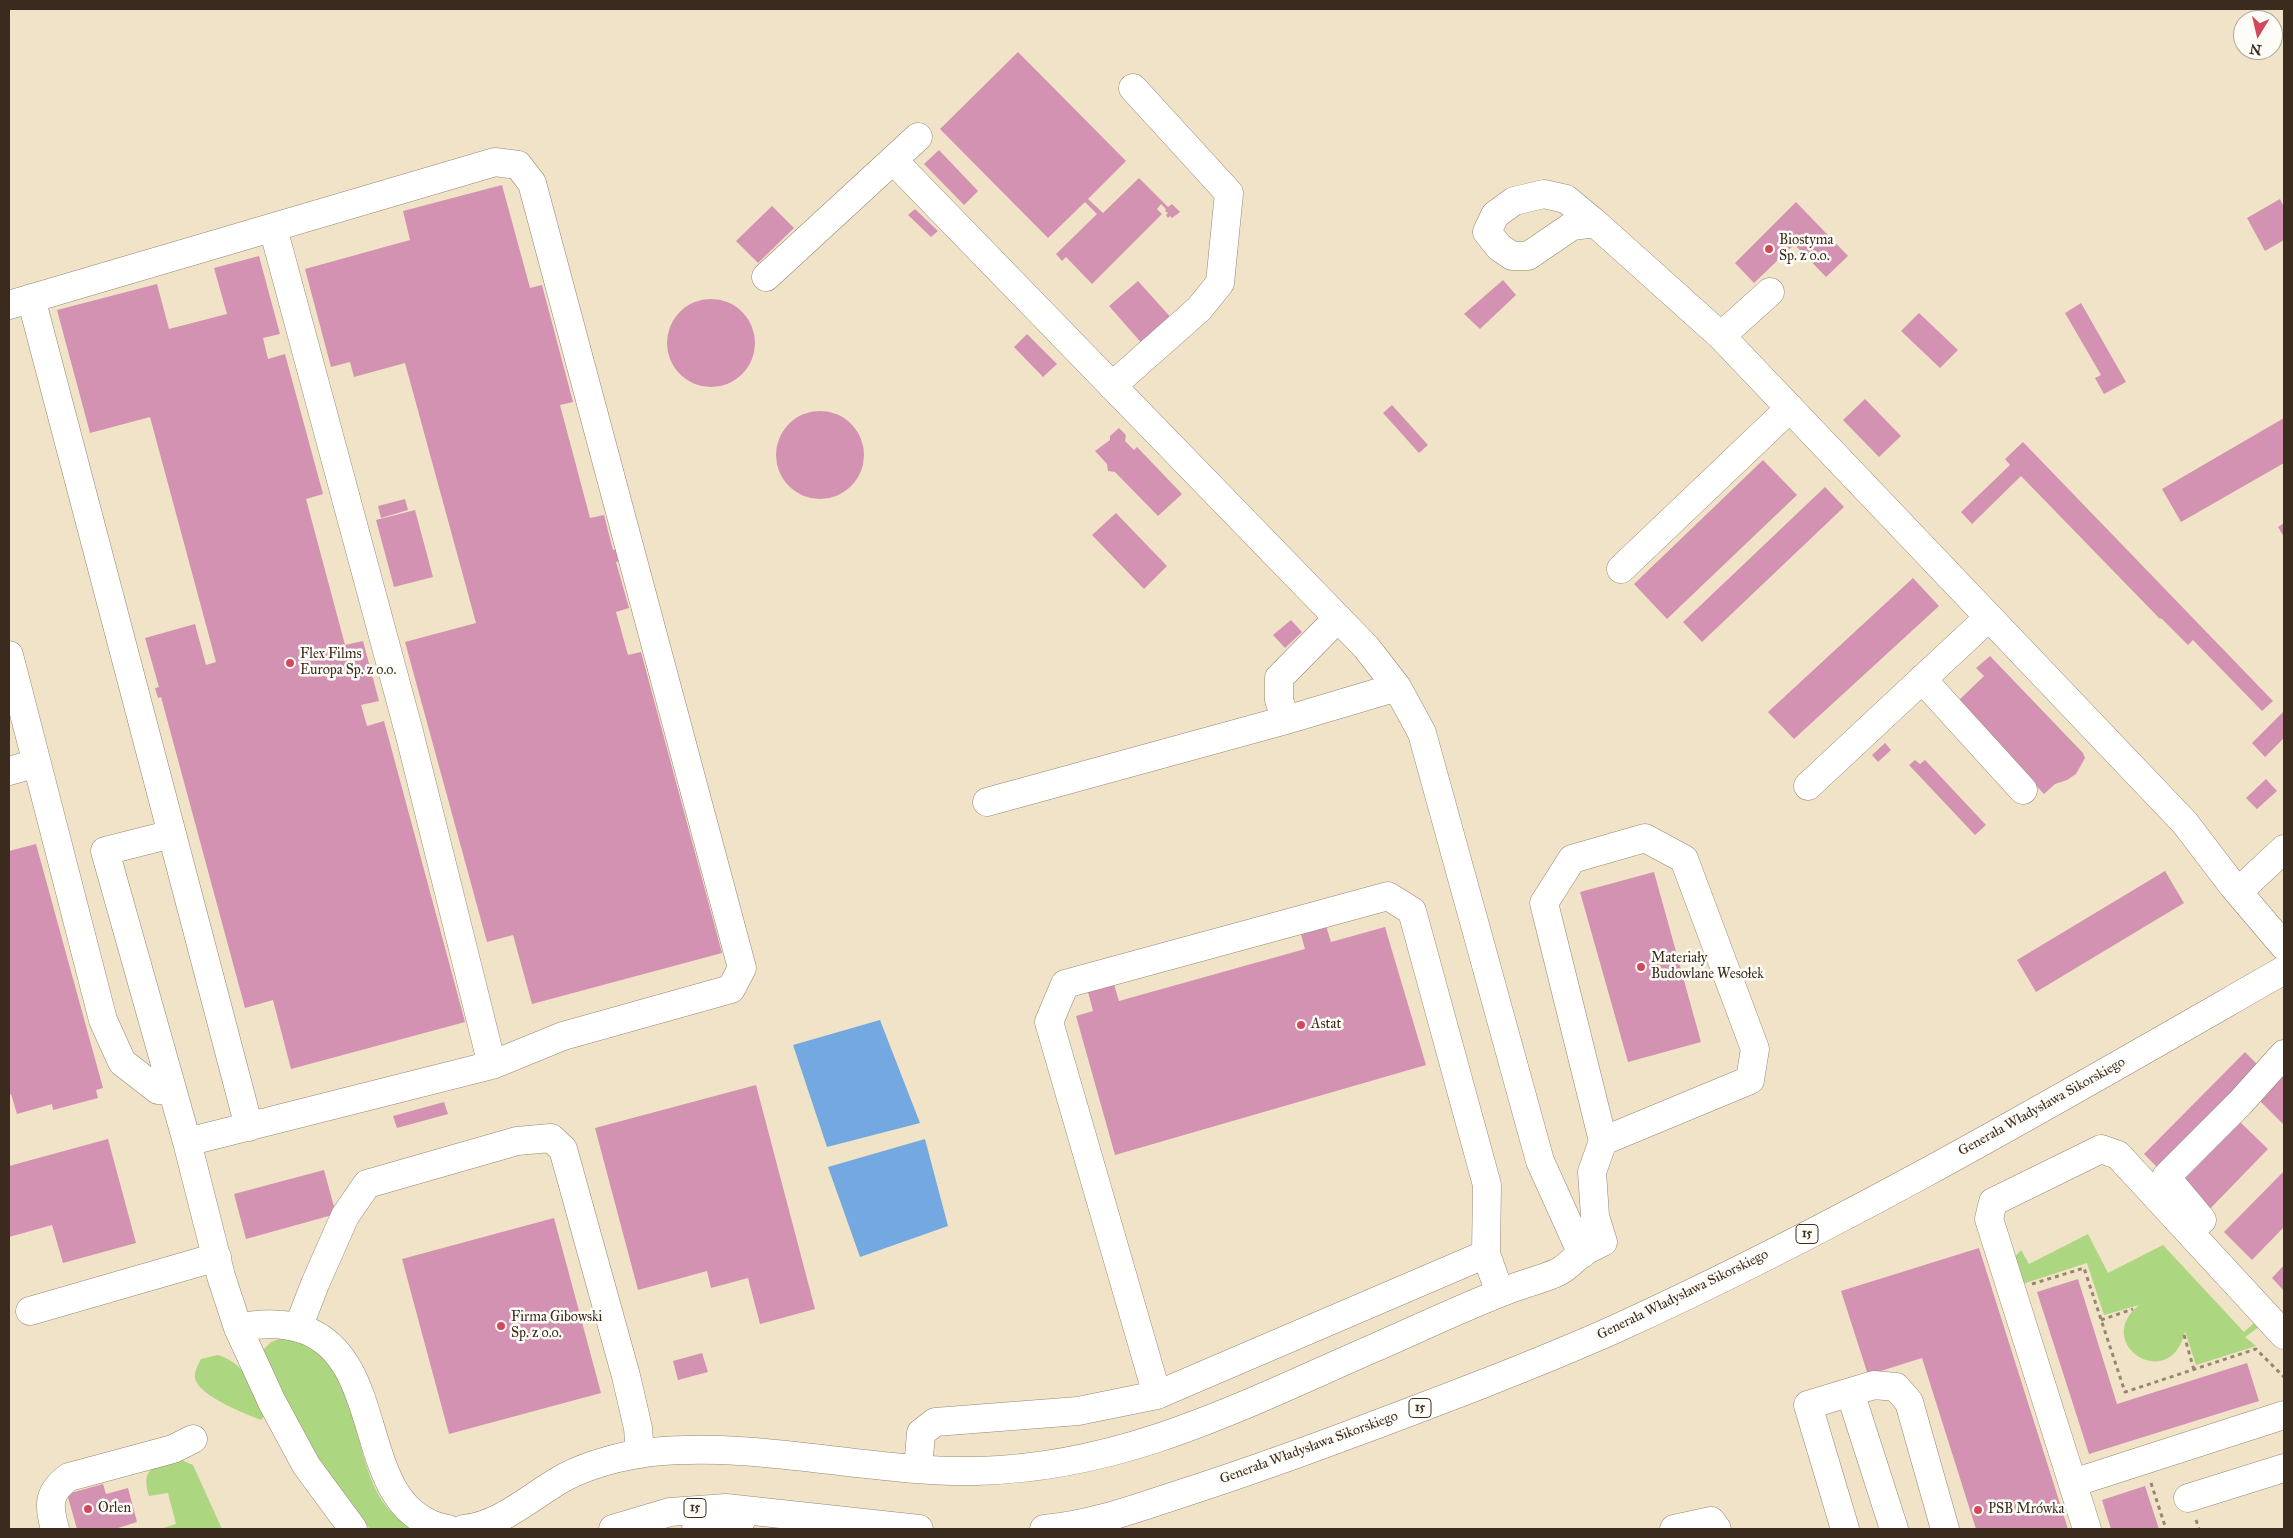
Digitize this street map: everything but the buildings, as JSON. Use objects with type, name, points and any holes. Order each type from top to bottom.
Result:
[{"type":"main road","points":[[1112,386],[1199,309],[1220,283],[1229,193],[1133,88]]},
{"type":"main road","points":[[766,277],[918,137]]},
{"type":"main road","points":[[893,160],[1366,647],[1397,687],[1422,733],[1540,1161],[1582,1254]]},
{"type":"main road","points":[[187,1142],[249,1127],[492,1065],[563,1036],[731,989],[742,968],[532,183],[518,165],[495,162],[20,302],[172,834],[249,1127]]},
{"type":"main road","points":[[1594,223],[1722,336],[1988,618],[2185,823],[2238,892],[2284,946]]},
{"type":"main road","points":[[273,228],[409,732],[492,1065]]},
{"type":"main road","points":[[1722,336],[1770,292]]},
{"type":"main road","points":[[1621,569],[1790,408]]},
{"type":"main road","points":[[1286,720],[1279,700],[1279,678],[1338,618]]},
{"type":"main road","points":[[1808,786],[1988,618]]},
{"type":"main road","points":[[9,655],[103,1020],[122,1062],[158,1090],[172,1091]]},
{"type":"main road","points":[[1922,679],[2023,790]]},
{"type":"main road","points":[[987,802],[1286,720],[1397,687]]},
{"type":"main road","points":[[9,771],[37,763]]},
{"type":"main road","points":[[172,834],[105,851],[238,1328],[272,1402],[306,1466],[353,1529]]},
{"type":"main road","points":[[464,1529],[474,1528],[495,1520],[567,1476],[606,1461],[640,1454],[699,1449],[918,1469],[963,1471],[1024,1468],[1065,1463],[1140,1446],[1212,1419],[1500,1293],[1562,1271],[1582,1254],[1603,1242],[1595,1216],[1592,1172],[1603,1141],[1544,903],[1572,859],[1645,838],[1684,859],[1755,1049],[1750,1080],[1603,1141]]},
{"type":"main road","points":[[2238,892],[2284,849]]},
{"type":"main road","points":[[1157,1395],[1049,1022],[1066,984],[1388,896],[1412,911],[1487,1185],[1486,1254],[1500,1293]]},
{"type":"main road","name":"Generała Władysława Sikorskiego","points":[[1044,1529],[1064,1528],[1111,1517],[1298,1454],[1463,1391],[1614,1329],[1781,1248],[1980,1143],[2284,970]]},
{"type":"main road","points":[[2284,1054],[2240,1103],[2166,1177],[2251,1280],[2284,1313]]},
{"type":"main road","points":[[298,1328],[345,1216],[367,1184],[518,1141],[551,1138],[563,1148],[626,1376],[638,1428],[640,1454]]},
{"type":"main road","points":[[2088,1529],[1989,1219],[1993,1202],[2101,1149],[2118,1155],[2284,1335]]},
{"type":"main road","points":[[918,1469],[921,1433],[935,1422],[1078,1411],[1157,1395],[1486,1254]]},
{"type":"main road","points":[[30,1311],[217,1257]]},
{"type":"main road","points":[[238,1328],[261,1323],[282,1324],[314,1334],[331,1346],[342,1359],[357,1388],[387,1478],[395,1494],[419,1519],[436,1527],[448,1529]]},
{"type":"main road","points":[[1845,1529],[1808,1405],[1874,1385],[1896,1387],[1909,1402],[1945,1529]]},
{"type":"main road","points":[[1850,1392],[1894,1529]]},
{"type":"main road","points":[[2073,1483],[2284,1415]]},
{"type":"main road","points":[[55,1529],[51,1516],[51,1500],[56,1486],[69,1477],[174,1449],[193,1438]]},
{"type":"main road","points":[[2188,1498],[2284,1468]]},
{"type":"main road","name":"15","points":[[613,1529],[670,1512],[692,1508],[726,1508],[920,1529]]},
{"type":"main road","name":"15","points":[[696,1529],[780,1514]]},
{"type":"main road","points":[[1674,1529],[1711,1521],[1717,1529]]},
{"type":"path","points":[[2012,1291],[2084,1268],[2125,1392],[2256,1349],[2284,1377]]},
{"type":"path","points":[[2101,1320],[2133,1310]]},
{"type":"path","points":[[2184,1335],[2194,1370]]},
{"type":"path","points":[[2144,1461],[2166,1529]]},
{"type":"green space","points":[[2088,1234],[2108,1273],[2163,1245],[2244,1332],[2254,1323],[2259,1327],[2245,1337],[2256,1346],[2196,1365],[2185,1331],[2177,1350],[2165,1359],[2152,1361],[2139,1357],[2129,1347],[2124,1335],[2127,1320],[2139,1305],[2104,1315],[2087,1263],[2019,1285],[2013,1259],[2021,1250],[2029,1264]]},
{"type":"green space","points":[[282,1338],[308,1347],[327,1362],[341,1383],[374,1485],[386,1506],[412,1529],[370,1529],[339,1489],[300,1426],[265,1359],[264,1349],[271,1342]]},
{"type":"green space","points":[[218,1355],[228,1359],[243,1371],[266,1414],[261,1420],[213,1398],[198,1385],[195,1373],[201,1359]]},
{"type":"green space","points":[[179,1459],[193,1465],[222,1529],[160,1529],[176,1524],[168,1493],[149,1496],[147,1486],[148,1473],[157,1466]]},
{"type":"water","points":[[880,1020],[920,1123],[827,1147],[793,1045]]},
{"type":"water","points":[[925,1139],[948,1226],[860,1257],[828,1167]]},
{"type":"place","name":"Biostyma Sp. z o.o.","points":[[1769,249]]},
{"type":"place","name":"Flex Films Europa Sp. z o.o.","points":[[290,663]]},
{"type":"place","name":"Materiały Budowlane Wesołek","points":[[1641,967]]},
{"type":"place","name":"Astat","points":[[1301,1025]]},
{"type":"place","name":"Firma Gibowski Sp. z o.o.","points":[[501,1326]]},
{"type":"place","name":"Orlen","points":[[88,1509]]},
{"type":"place","name":"PSB Mrówka","points":[[1978,1510]]}]
